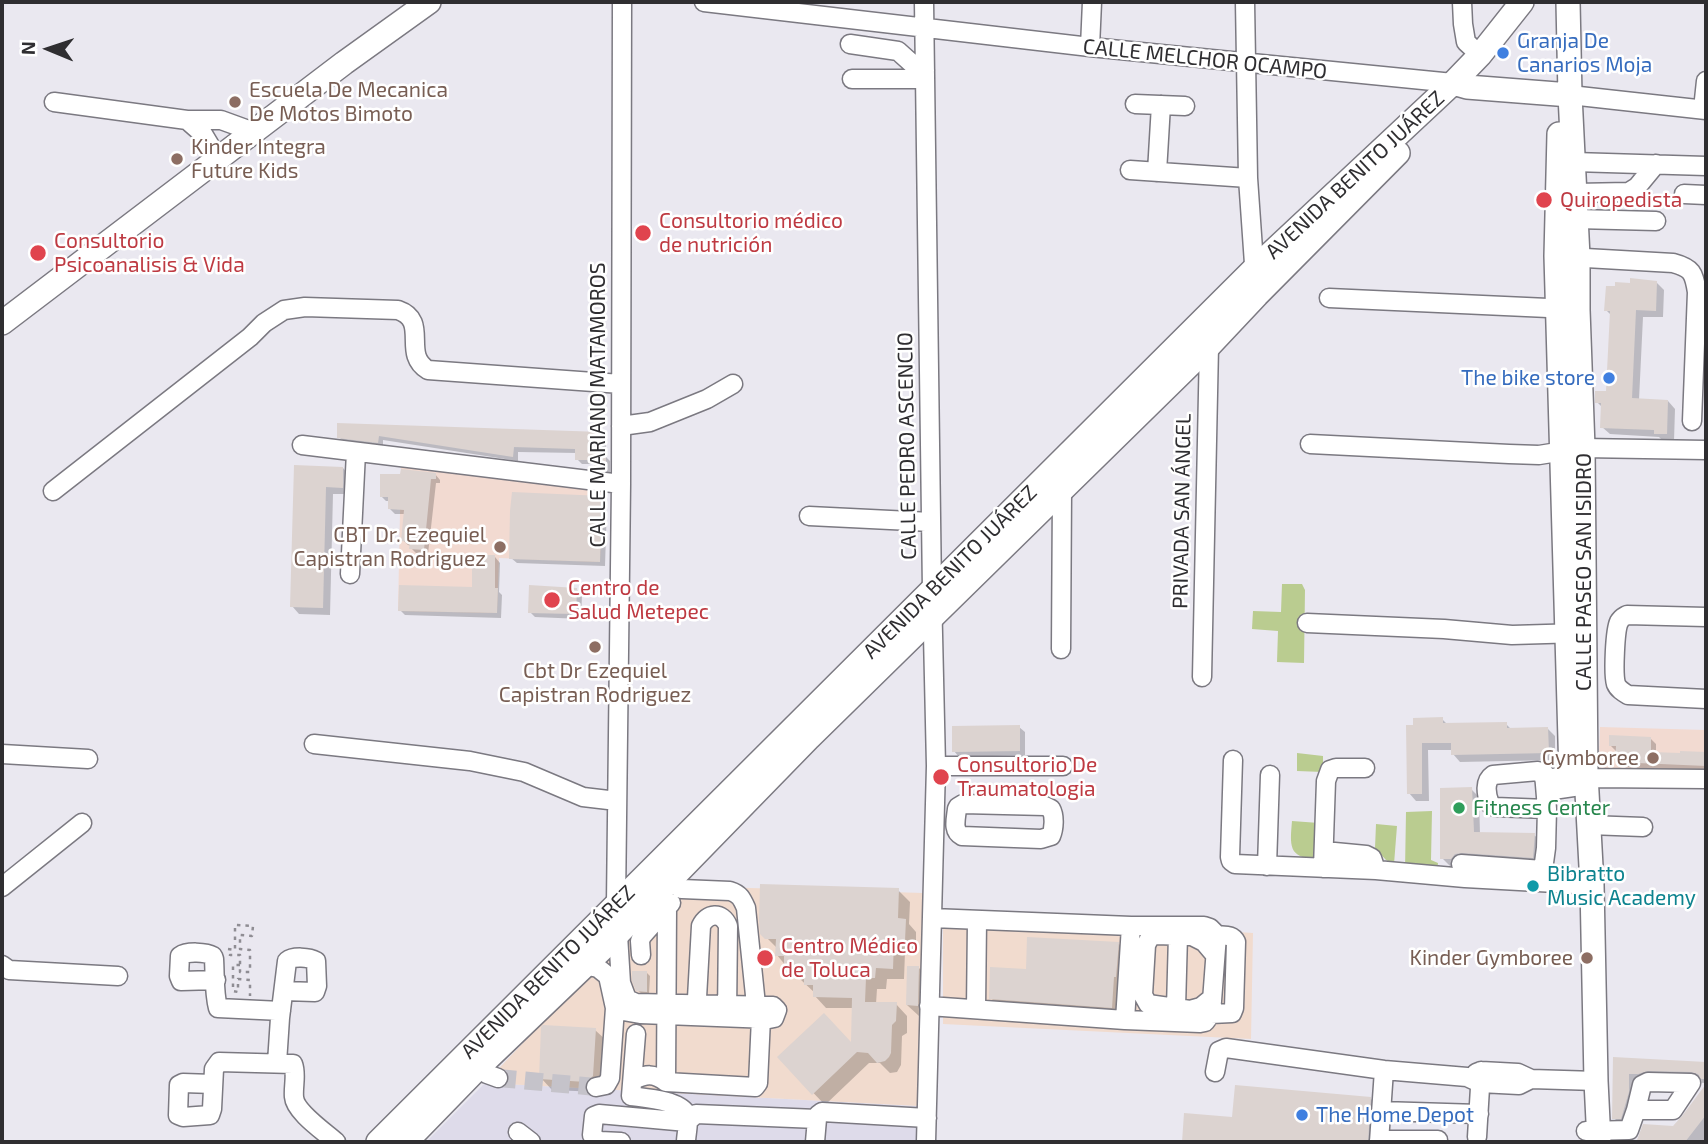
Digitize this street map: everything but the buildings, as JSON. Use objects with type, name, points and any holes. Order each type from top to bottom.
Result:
[{"type":"main road","points":[[2,323],[429,2]]},
{"type":"main road","name":"AVENIDA BENITO JUÁREZ","points":[[406,1142],[489,1073],[584,965],[676,885],[800,747],[1209,346],[1374,179],[1457,89],[1522,2]]},
{"type":"main road","name":"CALLE PASEO SAN ISIDRO","points":[[1558,2],[1565,95],[1574,162],[1576,219],[1567,257]]},
{"type":"main road","name":"CALLE PASEO SAN ISIDRO","points":[[1568,2],[1565,95],[1575,641],[1582,780],[1592,1137]]},
{"type":"main road","name":"AVENIDA BENITO JUÁREZ","points":[[378,1142],[1254,269],[1460,85]]},
{"type":"main road","name":"CALLE MELCHOR OCAMPO","points":[[1460,85],[1565,95]]},
{"type":"main road","name":"CALLE PASEO SAN ISIDRO","points":[[1582,780],[1589,825],[1584,878]]},
{"type":"street","name":"CALLE MARIANO MATAMOROS","points":[[622,2],[617,935],[621,983],[627,999],[666,1009]]},
{"type":"street","name":"CALLE MELCHOR OCAMPO","points":[[704,2],[1090,47],[1460,85]]},
{"type":"street","name":"CALLE PEDRO ASCENCIO","points":[[924,2],[936,766],[926,1142]]},
{"type":"street","points":[[1090,47],[1092,2]]},
{"type":"street","points":[[1245,2],[1248,178],[1257,295]]},
{"type":"street","points":[[1462,2],[1466,43],[1480,55]]},
{"type":"street","points":[[850,44],[898,51],[925,74]]},
{"type":"street","points":[[852,79],[925,74]]},
{"type":"street","points":[[1704,109],[1706,81]]},
{"type":"street","name":"CALLE MELCHOR OCAMPO","points":[[1565,95],[1704,109]]},
{"type":"street","points":[[54,102],[187,120],[221,120],[254,132]]},
{"type":"street","points":[[1135,104],[1185,106]]},
{"type":"street","points":[[1157,172],[1161,105]]},
{"type":"street","points":[[187,120],[203,134],[218,159]]},
{"type":"street","points":[[1574,162],[1706,166]]},
{"type":"street","points":[[1574,193],[1629,192],[1637,187],[1656,164]]},
{"type":"street","points":[[1130,170],[1248,178]]},
{"type":"street","points":[[1684,194],[1706,195]]},
{"type":"street","points":[[1576,219],[1656,221]]},
{"type":"street","points":[[1567,257],[1673,263],[1691,271],[1697,292],[1692,421]]},
{"type":"street","points":[[1329,298],[1568,309]]},
{"type":"street","points":[[53,491],[250,337],[264,323],[284,310],[305,307],[405,312],[411,318],[415,330],[416,360],[428,370],[621,384]]},
{"type":"street","name":"PRIVADA SAN ÁNGEL","points":[[1202,677],[1209,346]]},
{"type":"street","points":[[621,426],[650,422],[707,399],[733,384]]},
{"type":"street","points":[[1310,444],[1509,454],[1573,450],[1706,450]]},
{"type":"street","points":[[302,445],[621,484]]},
{"type":"street","points":[[350,573],[356,452]]},
{"type":"street","points":[[1061,649],[1062,491]]},
{"type":"street","points":[[809,516],[931,522]]},
{"type":"street","points":[[1706,617],[1627,615],[1621,618],[1617,625],[1615,648],[1616,684],[1620,691],[1628,695],[1706,699]]},
{"type":"street","points":[[1307,623],[1444,629],[1575,641],[1615,648]]},
{"type":"street","points":[[314,744],[470,761],[524,772],[583,797],[617,802]]},
{"type":"street","points":[[2,754],[88,759]]},
{"type":"street","points":[[1233,760],[1230,857],[1235,864],[1266,866],[1323,860],[1376,870],[1465,878],[1584,878]]},
{"type":"street","points":[[936,766],[1063,766]]},
{"type":"street","points":[[1323,860],[1328,774],[1336,768],[1365,768]]},
{"type":"street","points":[[1266,866],[1270,775]]},
{"type":"street","points":[[1543,870],[1546,848],[1546,793],[1582,780],[1706,779]]},
{"type":"street","points":[[963,804],[1045,806],[1053,813],[1053,832],[1051,836],[1041,839],[962,836],[956,831],[956,820],[958,807],[963,804]]},
{"type":"street","points":[[934,819],[956,820]]},
{"type":"street","points":[[2,887],[82,823]]},
{"type":"street","points":[[1589,825],[1643,827]]},
{"type":"street","points":[[1461,864],[1543,870],[1584,878]]},
{"type":"street","points":[[632,1088],[648,1074],[654,1074],[666,1082],[752,1088],[757,1086],[759,1012],[746,908],[737,893],[676,885],[667,908],[642,936],[641,955]]},
{"type":"street","points":[[666,1082],[667,908]]},
{"type":"street","points":[[696,1010],[701,926],[704,919],[711,915],[720,915],[728,926],[727,1011]]},
{"type":"street","points":[[929,1006],[1200,1023],[1205,1021],[1212,1006],[1217,936],[1204,926],[1131,926],[932,918]]},
{"type":"street","points":[[976,1010],[977,921]]},
{"type":"street","points":[[1125,1020],[1131,926]]},
{"type":"street","points":[[1215,955],[1199,939],[1178,935],[1154,935],[1146,945],[1143,995],[1148,1003],[1197,1009],[1212,1006],[1232,1013],[1236,942],[1233,937],[1217,936]]},
{"type":"street","points":[[1176,1008],[1178,935]]},
{"type":"street","points":[[584,965],[597,968],[608,976],[615,1008],[610,1078],[606,1085],[596,1087]]},
{"type":"street","points":[[4,971],[118,976]]},
{"type":"street","points":[[216,981],[218,1008],[281,1010]]},
{"type":"street","points":[[277,1063],[284,991]]},
{"type":"street","points":[[615,1008],[631,1013],[666,1009],[759,1012]]},
{"type":"street","points":[[632,1088],[636,1034]]},
{"type":"street","points":[[635,1053],[665,1034]]},
{"type":"street","points":[[1215,1072],[1219,1051],[1226,1048],[1384,1070],[1476,1077],[1518,1073],[1531,1079],[1589,1082]]},
{"type":"street","points":[[213,1084],[214,1069],[219,1062],[290,1063],[294,1065],[294,1097],[298,1108],[336,1142]]},
{"type":"street","points":[[611,1069],[622,1089],[632,1088],[678,1106],[686,1113],[685,1142]]},
{"type":"street","points":[[1384,1070],[1379,1141],[1438,1140]]},
{"type":"street","points":[[1476,1077],[1479,1114],[1477,1137]]},
{"type":"street","points":[[1592,1137],[1629,1130],[1644,1083],[1699,1084]]},
{"type":"street","points":[[1636,1110],[1673,1110],[1699,1084]]},
{"type":"street","points":[[1381,1111],[1479,1114]]},
{"type":"street","points":[[815,1142],[817,1119],[822,1112],[927,1118]]},
{"type":"street","points":[[621,1142],[594,1138],[594,1116],[599,1114],[687,1122],[696,1114],[817,1119]]},
{"type":"path","points":[[224,949],[235,950],[235,925],[253,926],[252,936],[240,936],[240,949],[250,950],[250,972],[240,972],[240,955],[230,954],[230,995],[240,995]]},
{"type":"path","points":[[240,965],[233,965],[233,991],[238,992],[238,979],[250,980],[250,996]]},
{"type":"shaded area","name":"CBT Dr. Ezequiel Capistran Rodriguez","points":[[401,463],[602,491],[600,562],[499,558],[497,613],[398,611]]},
{"type":"shaded area","name":"Gymboree","points":[[1600,727],[1706,730],[1706,789],[1598,786]]},
{"type":"shaded area","name":"Centro Médico de Toluca","points":[[681,886],[924,893],[918,1106],[485,1083]]},
{"type":"shaded area","points":[[943,913],[1253,933],[1251,1039],[943,1024]]},
{"type":"shaded area","points":[[485,1083],[918,1106],[917,1142],[426,1142]]},
{"type":"green space","points":[[1282,584],[1302,584],[1305,590],[1304,663],[1277,662],[1278,631],[1252,629],[1253,611],[1281,612]]},
{"type":"green space","points":[[1297,753],[1323,756],[1323,772],[1297,771]]},
{"type":"green space","points":[[1432,811],[1431,860],[1438,863],[1437,873],[1405,870],[1406,812]]},
{"type":"green space","points":[[1292,821],[1319,823],[1316,859],[1300,856],[1293,849]]},
{"type":"green space","points":[[1376,824],[1397,826],[1394,864],[1375,848]]},
{"type":"tunnel","points":[[498,1078],[596,1087]]},
{"type":"place","name":"Granja De Canarios Moja","points":[[1503,53]]},
{"type":"place","name":"Escuela De Mecanica De Motos Bimoto","points":[[235,102]]},
{"type":"place","name":"Kinder Integra Future Kids","points":[[177,159]]},
{"type":"place","name":"Quiropedista","points":[[1544,200]]},
{"type":"place","name":"Consultorio médico de nutrición","points":[[643,233]]},
{"type":"place","name":"Consultorio Psicoanalisis & Vida","points":[[38,253]]},
{"type":"place","name":"The bike store","points":[[1609,378]]},
{"type":"place","name":"CBT Dr. Ezequiel Capistran Rodriguez","points":[[500,547]]},
{"type":"place","name":"Centro de Salud Metepec","points":[[552,600]]},
{"type":"place","name":"Cbt Dr Ezequiel Capistran Rodriguez","points":[[595,647]]},
{"type":"place","name":"Gymboree","points":[[1653,758]]},
{"type":"place","name":"Consultorio De Traumatologia","points":[[941,777]]},
{"type":"place","name":"Fitness Center","points":[[1459,808]]},
{"type":"place","name":"Bibratto Music Academy","points":[[1533,886]]},
{"type":"place","name":"Centro Médico de Toluca","points":[[765,958]]},
{"type":"place","name":"Kinder Gymboree","points":[[1587,958]]},
{"type":"place","name":"The Home Depot","points":[[1302,1115]]}]
